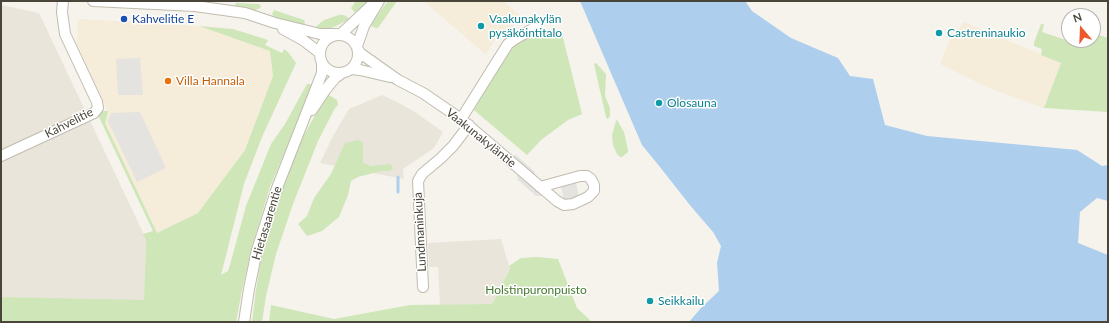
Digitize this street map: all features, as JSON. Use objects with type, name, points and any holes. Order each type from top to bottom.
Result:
[{"type":"street","name":"Kahvelitie","points":[[1,156],[94,112],[98,108],[97,102],[65,34],[62,12],[63,1]]},
{"type":"street","points":[[93,1],[202,7],[245,13],[275,24],[320,34],[339,34],[351,38],[358,49]]},
{"type":"street","points":[[321,58],[323,43],[326,39],[339,34],[376,1]]},
{"type":"street","points":[[275,24],[302,40],[321,58],[328,70],[337,73],[346,71],[357,61],[358,49],[364,26],[379,1]]},
{"type":"street","name":"Lundmaninkuja","points":[[423,287],[418,181],[422,174],[442,158],[453,146],[508,44],[515,38],[536,27]]},
{"type":"street","name":"Vaakunakyläntie","points":[[358,49],[360,53],[398,80],[422,93],[465,122],[557,202],[574,204],[588,197],[594,191],[592,179],[587,176],[580,176],[540,187]]},
{"type":"street","name":"Hietasaarentie","points":[[244,322],[257,250],[277,188],[322,73],[321,58]]},
{"type":"street","name":"Vaakunakyläntie","points":[[346,71],[360,70],[398,80]]},
{"type":"street","name":"Hietasaarentie","points":[[301,127],[326,89],[335,78],[346,71]]},
{"type":"shaded area","name":"Vaakunakylän pysäköintitalo","points":[[424,1],[503,1],[524,19],[497,37],[486,55]]},
{"type":"shaded area","points":[[1,5],[39,13],[146,239],[144,301],[1,297]]},
{"type":"shaded area","points":[[78,19],[199,26],[270,51],[273,76],[245,150],[198,213],[157,233],[105,123],[108,112],[77,44]]},
{"type":"shaded area","points":[[964,22],[1061,63],[1044,108],[989,88],[940,64],[948,43]]},
{"type":"shaded area","points":[[140,58],[143,95],[118,95],[116,59]]},
{"type":"shaded area","points":[[382,95],[415,112],[443,132],[434,148],[403,169],[404,179],[320,163],[333,136],[349,109]]},
{"type":"shaded area","points":[[140,112],[166,168],[137,182],[108,121],[111,113]]},
{"type":"shaded area","points":[[510,155],[516,155],[535,172],[535,177]]},
{"type":"shaded area","points":[[517,174],[542,196],[536,196],[518,180]]},
{"type":"shaded area","points":[[576,183],[579,197],[564,200],[561,187]]},
{"type":"shaded area","points":[[501,239],[510,269],[492,304],[440,305],[438,267],[429,267],[428,243]]},
{"type":"green space","points":[[356,1],[368,1],[356,14],[351,8]]},
{"type":"green space","points":[[388,1],[397,1],[378,28],[371,26],[377,15]]},
{"type":"green space","points":[[237,3],[259,4],[261,6],[254,11],[235,6]]},
{"type":"green space","points":[[274,10],[304,20],[305,23],[303,26],[275,18],[272,14]]},
{"type":"green space","points":[[339,15],[344,15],[350,19],[327,29],[315,28],[324,20]]},
{"type":"green space","points":[[1041,24],[1044,24],[1042,32],[1061,38],[1061,48],[1101,48],[1101,36],[1108,38],[1108,112],[1044,108],[1061,63],[1041,55],[1042,49],[1034,46]]},
{"type":"green space","points":[[199,26],[233,29],[268,40],[265,45],[282,53],[284,49],[296,63],[262,137],[244,184],[221,275],[228,271],[246,206],[271,144],[285,124],[307,84],[311,84],[311,89],[270,187],[252,247],[236,322],[1,322],[1,297],[144,300],[146,240],[143,234],[153,231],[98,115],[104,111],[108,111],[105,123],[157,233],[198,213],[245,150],[273,76],[270,51]]},
{"type":"green space","points":[[561,30],[582,114],[568,120],[541,140],[527,155],[474,110],[509,49],[529,35]]},
{"type":"green space","points":[[595,63],[606,74],[605,96],[610,108],[610,116],[608,119],[606,117]]},
{"type":"green space","points":[[329,95],[337,100],[338,105],[318,141],[293,204],[276,254],[266,296],[262,322],[252,322],[262,253],[281,190],[303,137],[319,108]]},
{"type":"green space","points":[[617,120],[624,132],[628,150],[628,152],[622,157],[617,154],[613,145],[612,135]]},
{"type":"green space","points":[[358,140],[363,143],[363,163],[371,166],[390,164],[393,168],[390,171],[381,171],[358,177],[351,181],[348,195],[339,217],[322,231],[307,236],[298,224],[307,216],[314,198],[331,174],[345,143]]},
{"type":"green space","name":"Holstinpuronpuisto","points":[[537,257],[558,259],[577,308],[592,322],[269,322],[271,305],[334,319],[410,305],[492,304],[510,269],[509,266],[521,258]]},
{"type":"water","points":[[580,1],[745,1],[752,11],[791,38],[838,58],[850,76],[873,79],[885,125],[927,136],[1077,150],[1102,166],[1108,165],[1108,201],[1097,198],[1080,212],[1078,243],[1108,255],[1108,322],[689,322],[719,291],[717,263],[721,246],[713,232],[642,145]]},
{"type":"waterway","points":[[398,177],[398,192]]},
{"type":"place","name":"Kahvelitie E","points":[[124,19]]},
{"type":"place","name":"Vaakunakylän pysäköintitalo","points":[[481,26]]},
{"type":"place","name":"Castreninaukio","points":[[939,33]]},
{"type":"place","name":"Villa Hannala","points":[[168,81]]},
{"type":"place","name":"Olosauna","points":[[659,103]]},
{"type":"place","name":"Seikkailu","points":[[650,301]]}]
